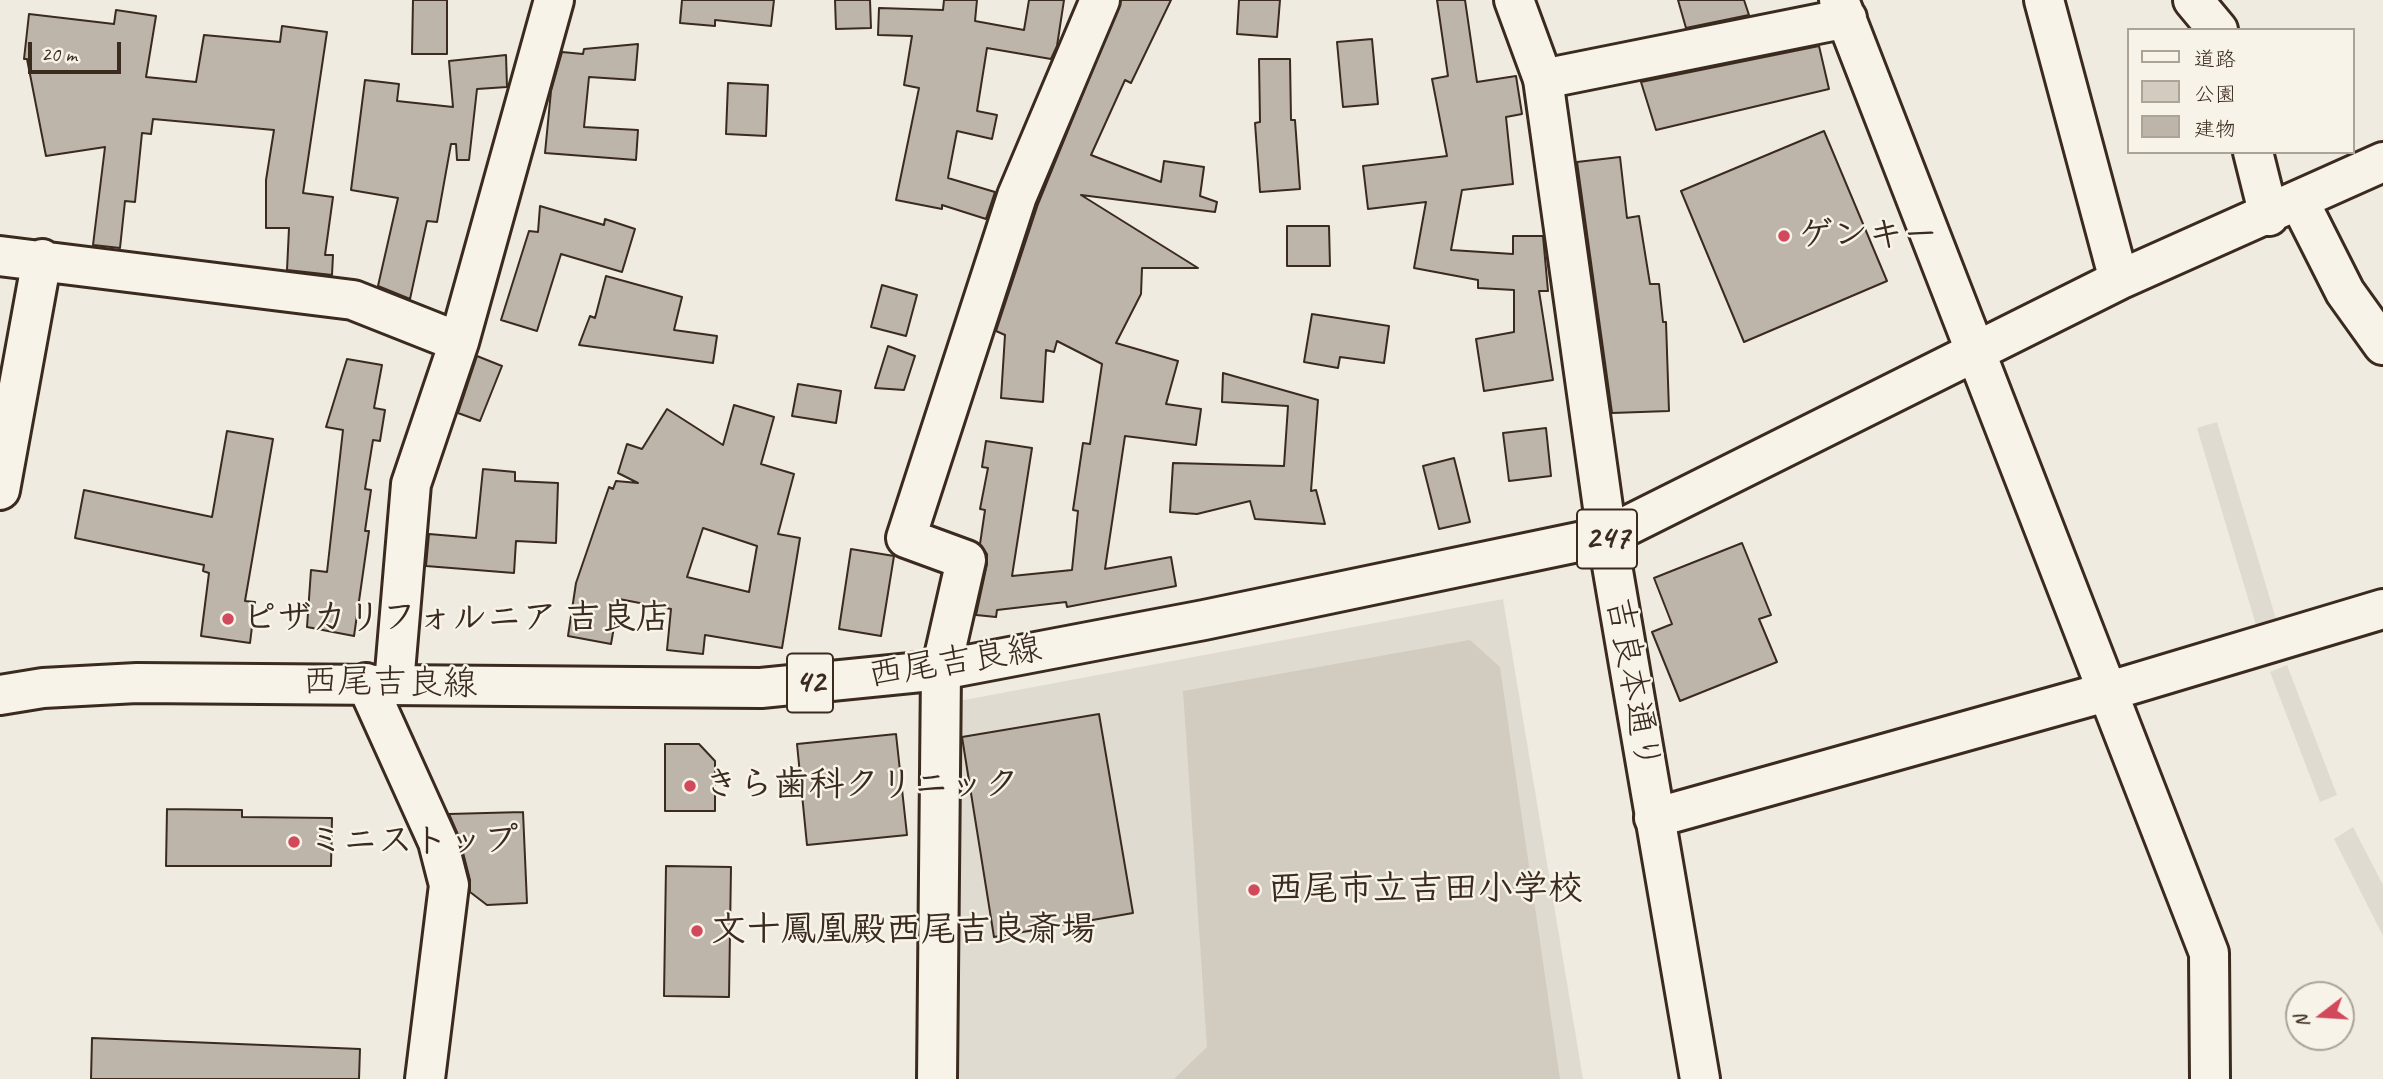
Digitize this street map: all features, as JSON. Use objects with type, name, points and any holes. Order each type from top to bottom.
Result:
[{"type":"main road","points":[[425,1079],[449,885],[438,842],[380,684],[411,484],[459,342],[554,0]]},
{"type":"main road","points":[[937,1079],[942,670],[966,560],[906,538],[1017,195],[1100,0]]},
{"type":"main road","name":"吉良本通り","points":[[1514,0],[1543,79],[1607,536],[1700,1079]]},
{"type":"main road","points":[[2044,0],[2119,280]]},
{"type":"main road","points":[[2193,0],[2216,28]]},
{"type":"main road","points":[[1543,79],[1843,9],[2209,953],[2210,1079]]},
{"type":"main road","points":[[2254,154],[2284,209],[2383,345]]},
{"type":"main road","name":"西尾吉良線","points":[[0,695],[43,688],[137,682],[761,688],[942,670],[1204,620],[1607,536],[2119,280],[2284,209],[2383,162]]},
{"type":"main road","points":[[0,256],[42,259],[353,300],[459,342]]},
{"type":"main road","points":[[0,490],[42,259]]},
{"type":"main road","points":[[1654,818],[2106,692],[2383,609]]},
{"type":"shaded area","points":[[2217,422],[2276,619],[2256,625],[2197,428]]},
{"type":"shaded area","name":"西尾市立吉田小学校","points":[[1503,599],[1583,1079],[954,1079],[959,701]]},
{"type":"shaded area","points":[[2287,665],[2337,795],[2320,802],[2270,672]]},
{"type":"shaded area","points":[[2353,827],[2383,885],[2383,936],[2334,839]]},
{"type":"green space","points":[[1470,640],[1500,667],[1560,1079],[1174,1079],[1207,1047],[1183,691]]},
{"type":"building","points":[[413,0],[447,0],[447,54],[412,54]]},
{"type":"building","points":[[682,0],[774,0],[771,26],[715,20],[715,26],[680,23]]},
{"type":"building","points":[[835,0],[870,0],[871,28],[836,29]]},
{"type":"building","points":[[944,0],[977,0],[975,21],[1024,30],[1029,0],[1064,0],[1057,46],[1051,59],[987,48],[977,111],[997,115],[992,139],[957,131],[948,178],[995,192],[986,219],[942,205],[942,209],[896,200],[919,88],[904,85],[912,36],[878,35],[879,8],[943,10]]},
{"type":"building","points":[[1121,0],[1171,0],[1131,83],[1125,80],[1091,155],[1161,182],[1164,161],[1204,167],[1200,196],[1217,202],[1215,212],[1081,195],[1198,268],[1142,268],[1141,294],[1116,343],[1178,361],[1166,404],[1201,409],[1196,445],[1125,436],[1105,569],[1171,557],[1176,586],[1067,607],[1066,602],[997,610],[996,617],[976,615],[987,564],[987,554],[980,544],[985,510],[980,509],[988,468],[982,467],[986,441],[1032,448],[1012,576],[1072,570],[1078,511],[1073,510],[1083,443],[1090,444],[1102,364],[1057,341],[1054,352],[1046,350],[1043,402],[1001,398],[1005,335],[996,331],[1038,204]]},
{"type":"building","points":[[1239,0],[1280,0],[1277,37],[1237,34]]},
{"type":"building","points":[[1437,0],[1465,0],[1477,82],[1516,76],[1522,114],[1506,117],[1513,184],[1462,190],[1451,250],[1513,254],[1513,236],[1543,236],[1548,291],[1539,291],[1553,380],[1484,391],[1476,339],[1514,332],[1514,290],[1478,288],[1478,280],[1414,268],[1426,202],[1368,209],[1363,166],[1447,156],[1432,79],[1448,76]]},
{"type":"building","points":[[1678,0],[1744,0],[1749,15],[1686,28]]},
{"type":"building","points":[[116,10],[156,16],[146,77],[196,82],[204,35],[280,42],[282,26],[327,32],[303,193],[333,197],[325,255],[333,255],[332,275],[287,270],[289,228],[266,228],[266,180],[274,130],[153,119],[151,134],[142,133],[135,202],[125,201],[120,248],[93,245],[105,147],[46,156],[27,59],[24,59],[29,14],[114,24]]},
{"type":"building","points":[[1372,39],[1378,104],[1343,107],[1337,42]]},
{"type":"building","points":[[638,44],[635,80],[589,77],[584,127],[638,130],[636,160],[545,153],[551,91],[562,52],[583,54],[584,49]]},
{"type":"building","points":[[1819,46],[1829,89],[1656,130],[1641,82]]},
{"type":"building","points":[[506,55],[507,87],[477,89],[469,160],[457,160],[456,144],[451,144],[437,222],[427,221],[410,299],[378,286],[398,198],[351,190],[365,80],[399,84],[397,101],[453,107],[449,61]]},
{"type":"building","points":[[1259,59],[1290,59],[1291,120],[1295,120],[1300,189],[1260,192],[1255,123],[1260,122]]},
{"type":"building","points":[[728,83],[768,85],[766,136],[726,134]]},
{"type":"building","name":"ゲンキー","points":[[1824,131],[1887,281],[1744,342],[1681,191]]},
{"type":"building","points":[[1620,157],[1627,218],[1639,216],[1650,284],[1659,284],[1663,322],[1666,322],[1669,411],[1612,413],[1577,162]]},
{"type":"building","points":[[540,206],[604,225],[605,219],[635,229],[622,272],[561,254],[537,331],[501,320],[529,231],[538,232]]},
{"type":"building","points":[[1287,226],[1329,226],[1330,266],[1287,266]]},
{"type":"building","points":[[606,276],[682,297],[674,330],[717,336],[713,363],[579,345],[590,316],[595,318]]},
{"type":"building","points":[[882,285],[917,295],[906,336],[871,327]]},
{"type":"building","points":[[1312,314],[1389,326],[1384,363],[1340,357],[1338,368],[1304,362]]},
{"type":"building","points":[[888,346],[915,356],[904,390],[875,388]]},
{"type":"building","points":[[477,356],[502,366],[480,421],[458,413]]},
{"type":"building","points":[[347,359],[382,365],[374,408],[385,410],[380,441],[373,440],[365,489],[371,490],[365,531],[369,531],[354,636],[307,627],[311,570],[327,572],[343,430],[326,427]]},
{"type":"building","points":[[1223,373],[1318,400],[1311,491],[1316,490],[1325,524],[1255,519],[1250,501],[1197,514],[1170,512],[1173,463],[1284,466],[1288,406],[1222,402]]},
{"type":"building","points":[[798,384],[841,391],[836,423],[792,416]]},
{"type":"building","points":[[734,405],[774,417],[761,464],[794,474],[778,534],[800,538],[782,648],[705,635],[703,654],[667,650],[671,609],[619,599],[611,644],[568,636],[576,583],[609,487],[613,489],[616,481],[638,483],[618,473],[627,444],[642,449],[667,409],[723,445]],"holes":[[[703,528],[757,546],[749,592],[687,577]]]},
{"type":"building","points":[[1546,428],[1551,476],[1509,481],[1503,433]]},
{"type":"building","points":[[227,431],[273,439],[245,601],[255,602],[250,643],[201,636],[209,573],[203,571],[204,565],[75,538],[84,490],[212,517]]},
{"type":"building","points":[[1454,458],[1470,522],[1439,529],[1423,466]]},
{"type":"building","points":[[483,469],[515,472],[515,481],[558,483],[556,543],[516,541],[514,573],[426,566],[429,534],[476,538]]},
{"type":"building","points":[[1742,543],[1771,615],[1759,619],[1777,662],[1680,701],[1652,632],[1672,624],[1654,578]]},
{"type":"building","points":[[851,549],[894,556],[881,636],[839,629]]},
{"type":"building","points":[[1099,714],[1133,913],[994,937],[962,737]]},
{"type":"building","points":[[896,734],[907,835],[807,845],[797,744]]},
{"type":"building","name":"きら歯科クリニック","points":[[665,744],[699,744],[715,761],[715,811],[665,811]]},
{"type":"building","points":[[167,809],[242,810],[242,817],[332,818],[331,866],[166,866]]},
{"type":"building","points":[[523,812],[527,903],[487,905],[470,892],[470,880],[459,837],[449,814]]},
{"type":"building","name":"文十鳳凰殿西尾吉良斎場","points":[[666,866],[731,867],[729,997],[664,996]]},
{"type":"building","points":[[92,1038],[360,1049],[359,1079],[91,1079]]},
{"type":"place","name":"ゲンキー","points":[[1784,236]]},
{"type":"place","name":"ピザカリフォルニア 吉良店","points":[[228,619]]},
{"type":"place","name":"きら歯科クリニック","points":[[690,786]]},
{"type":"place","name":"ミニストップ","points":[[294,842]]},
{"type":"place","name":"西尾市立吉田小学校","points":[[1254,890]]},
{"type":"place","name":"文十鳳凰殿西尾吉良斎場","points":[[697,931]]}]
